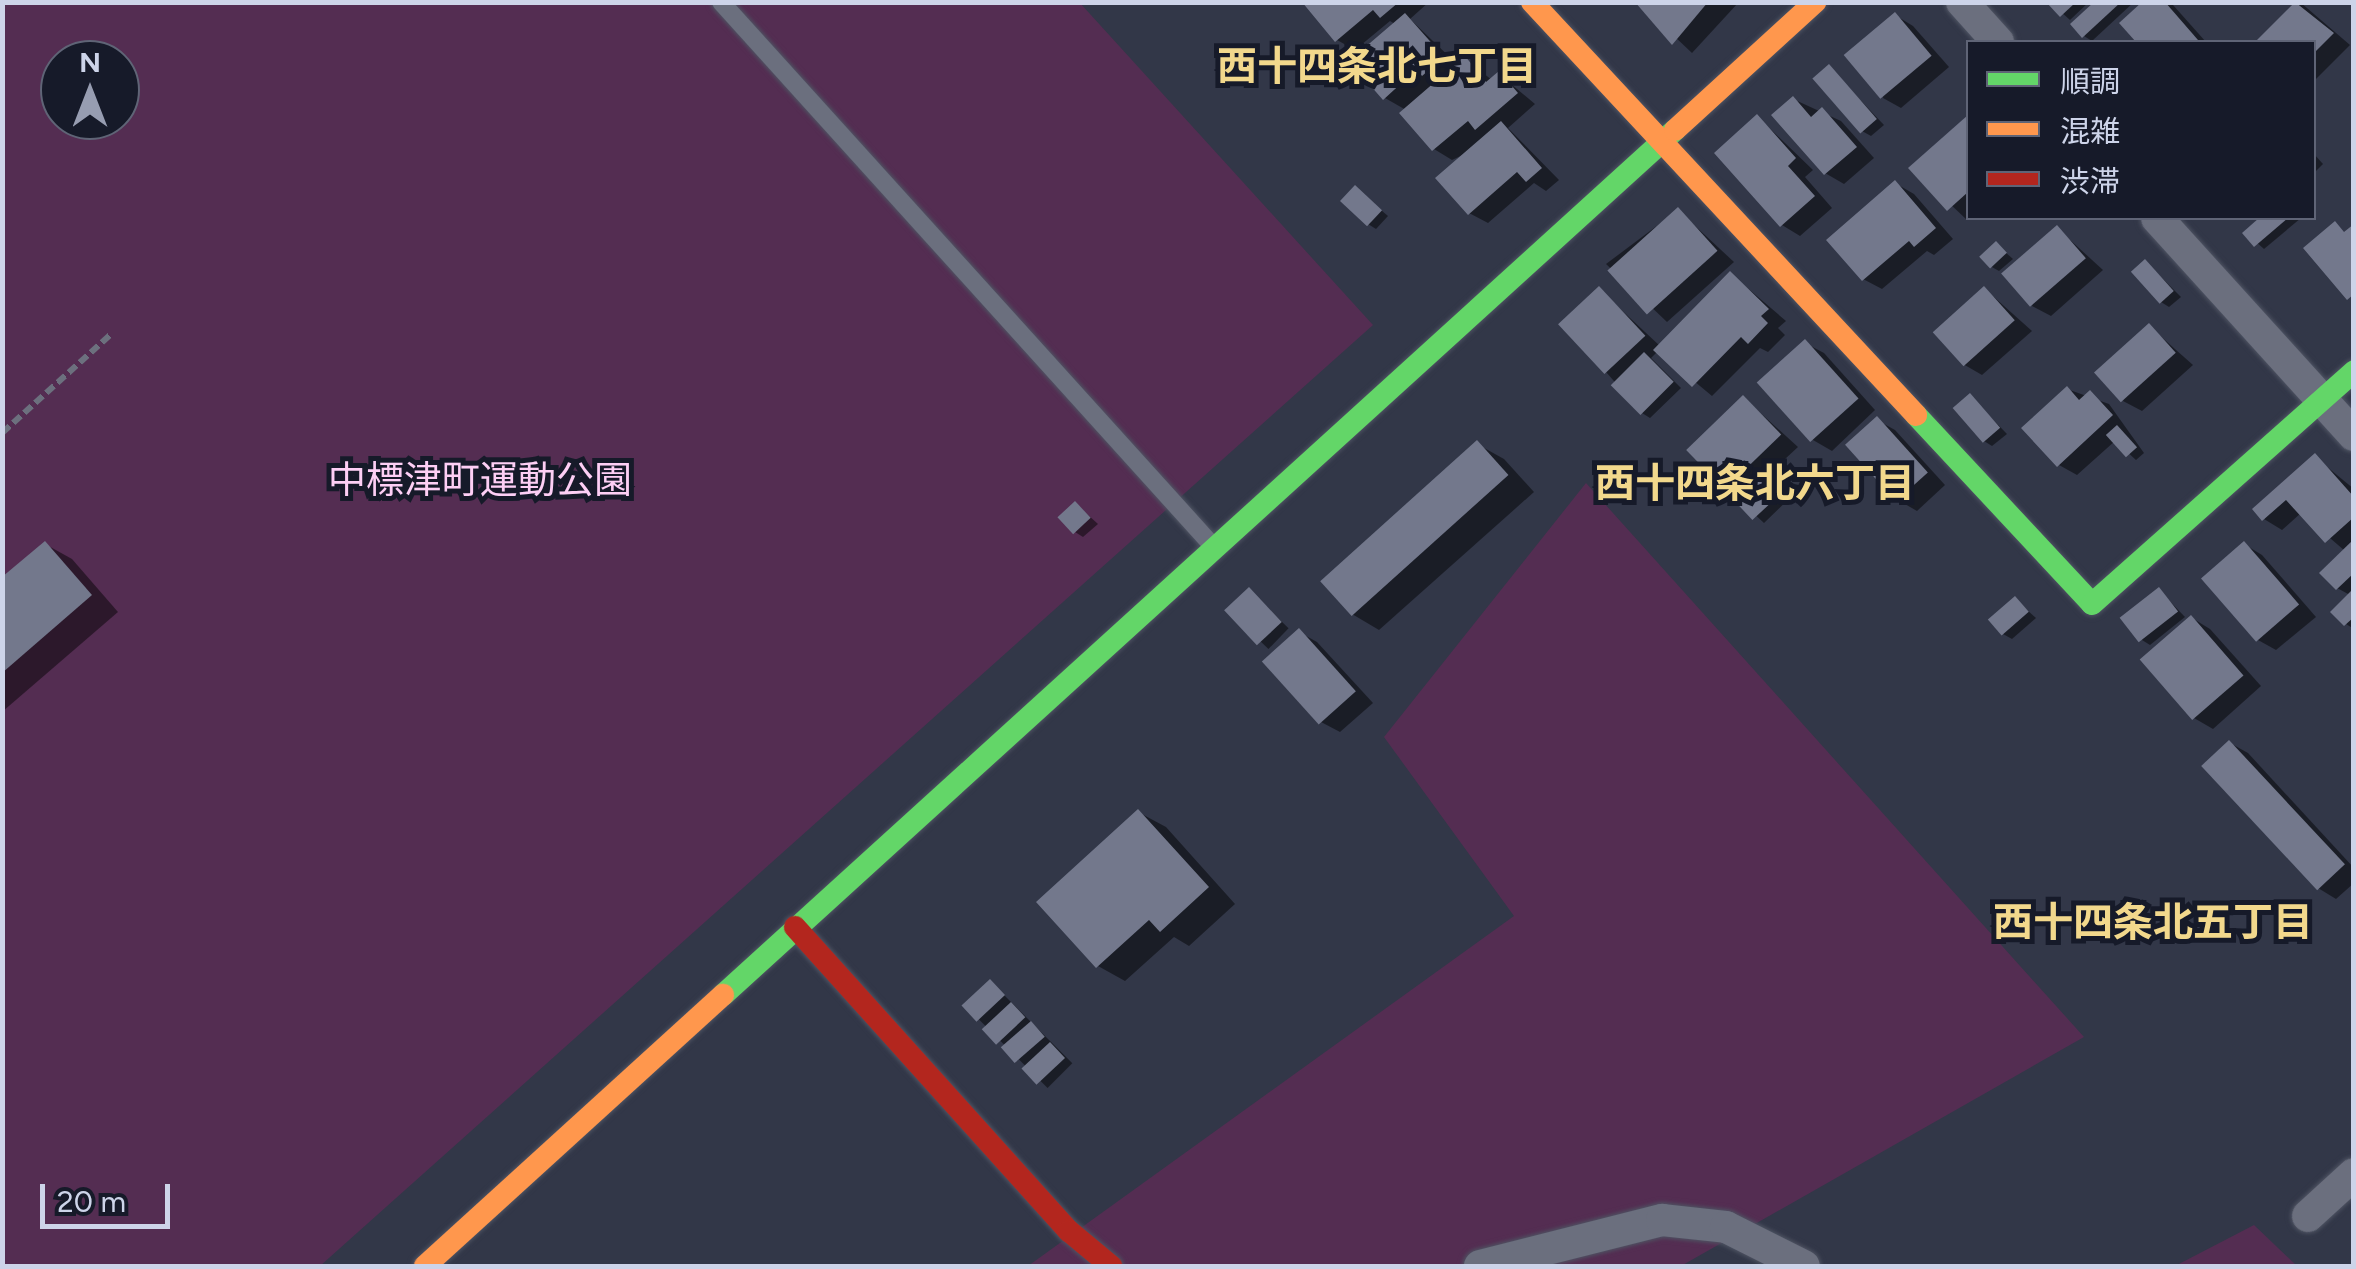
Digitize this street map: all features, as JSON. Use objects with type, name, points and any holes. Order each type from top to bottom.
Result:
[{"type":"street","points":[[1532,2],[2092,604],[2354,371]]},
{"type":"street","points":[[425,1266],[1212,545],[1816,2]]},
{"type":"street","points":[[1962,2],[1996,40]]},
{"type":"street","points":[[2159,220],[2354,435]]},
{"type":"street","points":[[795,927],[1069,1231],[1111,1266]]},
{"type":"street","points":[[2308,1216],[2354,1174]]},
{"type":"street","points":[[1480,1266],[1662,1220],[1726,1227],[1804,1266]]},
{"type":"lane","points":[[721,2],[1212,545]]},
{"type":"path","points":[[2,432],[111,334]]},
{"type":"green space","name":"中標津町運動公園","points":[[2,3],[1080,3],[1373,325],[320,1266],[3,1266]]},
{"type":"green space","points":[[1586,483],[2084,1037],[1681,1266],[1028,1266],[1514,916],[1384,737]]},
{"type":"green space","points":[[2254,1225],[2297,1266],[2175,1266]]},
{"type":"building","points":[[1302,2],[1399,2],[1380,18],[1373,10],[1335,42]]},
{"type":"building","points":[[1635,2],[1708,2],[1672,45]]},
{"type":"building","points":[[2046,2],[2076,2],[2060,17]]},
{"type":"building","points":[[2094,2],[2121,2],[2082,38],[2070,24]]},
{"type":"building","points":[[2142,2],[2165,2],[2198,40],[2134,40],[2119,23]]},
{"type":"building","points":[[2295,2],[2334,33],[2316,51],[2316,40],[2257,40]]},
{"type":"building","points":[[1895,12],[1932,56],[1880,99],[1844,55]]},
{"type":"building","points":[[1405,13],[1444,57],[1422,76],[1417,69],[1383,100],[1349,61]]},
{"type":"building","points":[[1465,56],[1486,82],[1499,71],[1518,93],[1475,130],[1468,121],[1432,151],[1399,113]]},
{"type":"building","points":[[1829,64],[1877,119],[1860,134],[1812,78]]},
{"type":"building","points":[[1793,96],[1811,117],[1822,107],[1857,147],[1824,175],[1771,115]]},
{"type":"building","points":[[1757,114],[1796,158],[1788,166],[1815,196],[1780,227],[1714,153]]},
{"type":"building","points":[[1966,117],[1966,194],[1947,211],[1908,168]]},
{"type":"building","points":[[1501,121],[1542,168],[1526,182],[1517,172],[1468,215],[1435,178]]},
{"type":"building","points":[[1895,180],[1936,228],[1914,247],[1909,241],[1862,281],[1826,240]]},
{"type":"building","points":[[1355,185],[1382,210],[1367,226],[1340,201]]},
{"type":"building","points":[[1678,207],[1717,251],[1647,314],[1607,271]]},
{"type":"building","points":[[2257,220],[2286,220],[2254,247],[2242,233]]},
{"type":"building","points":[[2335,221],[2344,232],[2354,224],[2354,294],[2347,300],[2303,248]]},
{"type":"building","points":[[2057,225],[2086,258],[2030,307],[2001,274]]},
{"type":"building","points":[[1996,241],[2007,253],[1990,268],[1979,257]]},
{"type":"building","points":[[2145,259],[2174,291],[2160,304],[2131,272]]},
{"type":"building","points":[[1730,271],[1769,309],[1761,316],[1768,323],[1748,344],[1741,337],[1692,387],[1653,350]]},
{"type":"building","points":[[1599,286],[1645,336],[1604,374],[1558,324]]},
{"type":"building","points":[[1984,286],[2015,320],[1964,366],[1933,332]]},
{"type":"building","points":[[2149,323],[2176,353],[2121,402],[2094,373]]},
{"type":"building","points":[[1805,339],[1859,398],[1810,442],[1757,382]]},
{"type":"building","points":[[1644,352],[1674,382],[1640,415],[1611,385]]},
{"type":"building","points":[[2067,386],[2079,400],[2090,390],[2113,415],[2057,467],[2021,428]]},
{"type":"building","points":[[1970,393],[2000,428],[1983,443],[1953,408]]},
{"type":"building","points":[[1743,395],[1781,435],[1724,489],[1686,450]]},
{"type":"building","points":[[1877,416],[1928,472],[1896,501],[1845,445]]},
{"type":"building","points":[[2117,425],[2137,447],[2126,457],[2106,435]]},
{"type":"building","points":[[1477,440],[1508,475],[1352,616],[1320,581]]},
{"type":"building","points":[[2315,453],[2354,497],[2354,517],[2325,543],[2286,500],[2262,521],[2252,509]]},
{"type":"building","points":[[1769,469],[1787,488],[1752,520],[1735,501]]},
{"type":"building","points":[[1075,501],[1091,518],[1073,534],[1057,517]]},
{"type":"building","points":[[2354,539],[2354,573],[2336,590],[2319,573]]},
{"type":"building","points":[[45,541],[92,595],[2,673],[2,577]]},
{"type":"building","points":[[2244,541],[2299,604],[2256,642],[2201,578]]},
{"type":"building","points":[[1249,587],[1282,622],[1257,645],[1224,610]]},
{"type":"building","points":[[2159,587],[2178,611],[2139,642],[2120,618]]},
{"type":"building","points":[[2354,588],[2354,617],[2344,626],[2330,612]]},
{"type":"building","points":[[2015,596],[2029,612],[2002,635],[1988,620]]},
{"type":"building","points":[[2191,615],[2243,675],[2192,720],[2140,660]]},
{"type":"building","points":[[1299,628],[1356,691],[1319,725],[1262,661]]},
{"type":"building","points":[[2229,740],[2345,864],[2317,890],[2201,766]]},
{"type":"building","points":[[1138,809],[1209,887],[1160,932],[1149,920],[1096,968],[1036,902]]},
{"type":"building","points":[[990,979],[1005,995],[976,1022],[961,1006]]},
{"type":"building","points":[[1011,1002],[1025,1017],[996,1045],[982,1029]]},
{"type":"building","points":[[1031,1021],[1045,1037],[1015,1063],[1001,1047]]},
{"type":"building","points":[[1050,1042],[1065,1058],[1036,1085],[1021,1069]]},
{"type":"traffic: fast","points":[[723,995],[1675,130]]},
{"type":"traffic: fast","points":[[1916,415],[2092,604],[2354,371]]},
{"type":"traffic: slow","points":[[1532,2],[1916,415]]},
{"type":"traffic: slow","points":[[1675,130],[1815,2]]},
{"type":"traffic: slow","points":[[425,1266],[723,995]]},
{"type":"traffic: jam","points":[[795,927],[1069,1231],[1111,1266]]},
{"type":"district","name":"西十四条北七丁目","points":[[1377,66]]},
{"type":"district","name":"西十四条北六丁目","points":[[1755,483]]},
{"type":"district","name":"西十四条北五丁目","points":[[2153,922]]}]
